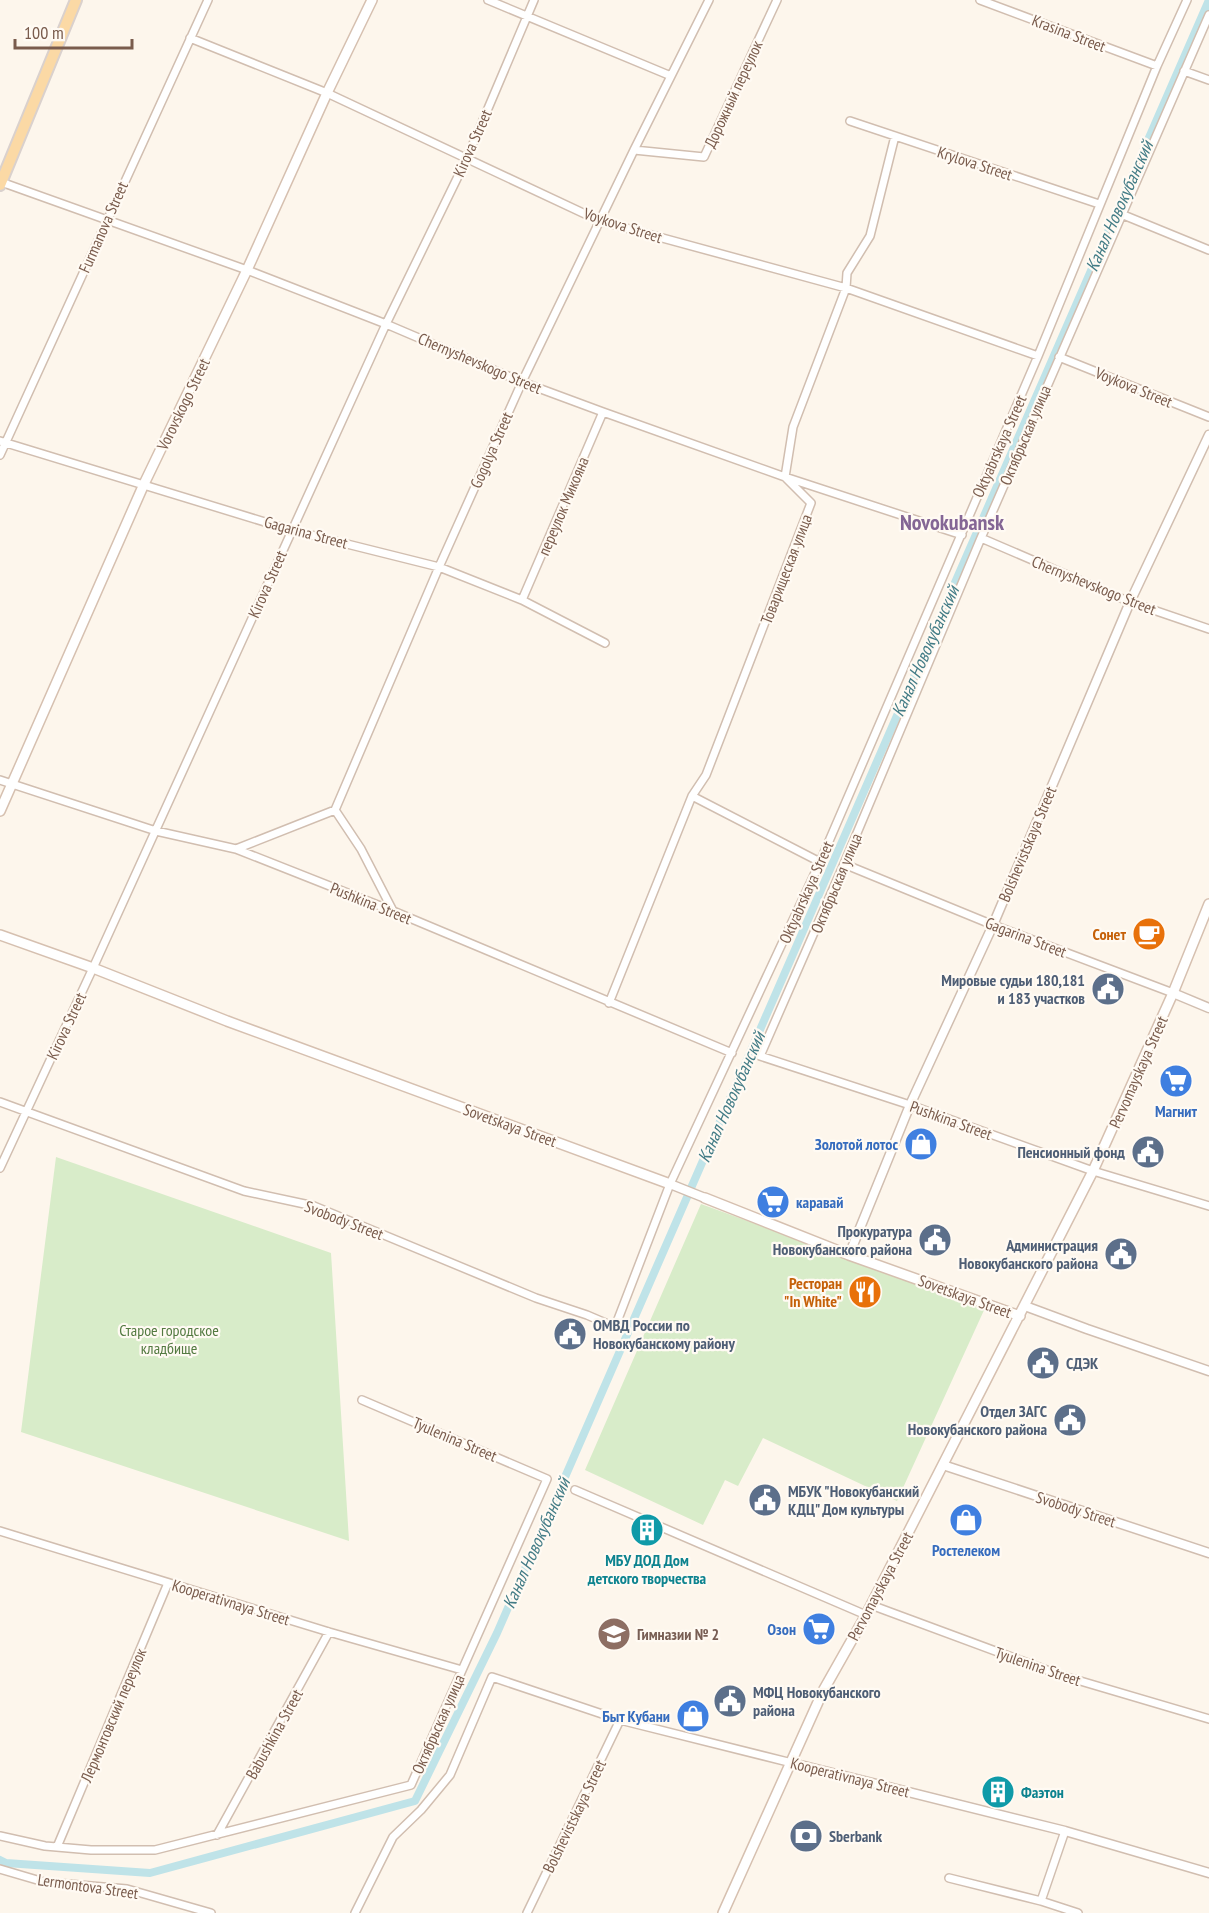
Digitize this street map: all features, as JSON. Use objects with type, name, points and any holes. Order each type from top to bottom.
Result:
[{"type":"main road","points":[[1,184],[76,0]]},
{"type":"main road","name":"Vorovskogo Street","points":[[0,811],[144,484],[247,270],[372,0]]},
{"type":"main road","name":"Pervomayskaya Street","points":[[723,1913],[823,1691],[866,1615],[944,1465],[1093,1171],[1173,993],[1209,904]]},
{"type":"main road","name":"Sovetskaya Street","points":[[0,934],[227,1021],[670,1184]]},
{"type":"main road","name":"Sovetskaya Street","points":[[705,1198],[849,1255],[1020,1316]]},
{"type":"street","name":"Furmanova Street","points":[[0,455],[3,442],[208,0]]},
{"type":"street","points":[[488,0],[671,76]]},
{"type":"street","name":"Kirova Street","points":[[0,1168],[386,324],[467,158],[534,0]]},
{"type":"street","name":"Gogolya Street","points":[[335,810],[439,567],[522,382],[709,0]]},
{"type":"street","name":"Дорожный переулок","points":[[634,150],[704,157],[777,0]]},
{"type":"street","name":"Krasina Street","points":[[980,0],[1157,66]]},
{"type":"street","name":"Oktyabrskaya Street","points":[[670,1184],[820,862],[1038,356],[1157,66],[1187,0]]},
{"type":"street","name":"Октябрьская улица","points":[[760,1056],[1059,357],[1209,15]]},
{"type":"street","name":"Voykova Street","points":[[190,38],[327,93],[600,221],[846,288],[1038,356]]},
{"type":"street","points":[[1184,71],[1209,80]]},
{"type":"street","name":"Krylova Street","points":[[850,121],[1100,204]]},
{"type":"street","points":[[785,477],[793,427],[846,288],[847,273],[870,236],[895,136]]},
{"type":"street","name":"Chernyshevskogo Street","points":[[1,184],[247,270],[386,324],[522,382],[603,412],[785,477],[961,534]]},
{"type":"street","points":[[1121,214],[1209,250]]},
{"type":"street","name":"Voykova Street","points":[[1059,357],[1209,417]]},
{"type":"street","name":"переулок Микояна","points":[[522,600],[603,412]]},
{"type":"street","name":"Bolshevistskaya Street","points":[[849,1255],[910,1105],[993,925],[1130,602],[1209,435]]},
{"type":"street","name":"Gagarina Street","points":[[3,442],[291,530],[439,567],[522,600],[605,643]]},
{"type":"street","name":"Товарищеская улица","points":[[609,1003],[692,795],[706,775],[811,503],[785,477]]},
{"type":"street","name":"Chernyshevskogo Street","points":[[981,538],[1130,602],[1209,629]]},
{"type":"street","name":"Pushkina Street","points":[[0,780],[156,831],[236,849],[393,911],[732,1053]]},
{"type":"street","points":[[692,795],[820,862]]},
{"type":"street","points":[[236,849],[335,810],[361,849],[393,911]]},
{"type":"street","name":"Gagarina Street","points":[[844,864],[993,925],[1209,1008]]},
{"type":"street","name":"Pushkina Street","points":[[760,1056],[910,1105],[1093,1171],[1209,1206]]},
{"type":"street","name":"Svobody Street","points":[[0,1102],[244,1191],[314,1206],[536,1298],[615,1327],[670,1184]]},
{"type":"street","name":"Sovetskaya Street","points":[[670,1184],[705,1198]]},
{"type":"street","name":"Sovetskaya Street","points":[[1026,1306],[1209,1371]]},
{"type":"street","name":"Tyulenina Street","points":[[362,1400],[547,1479]]},
{"type":"street","name":"Svobody Street","points":[[944,1465],[1209,1553]]},
{"type":"street","name":"Октябрьская улица","points":[[217,1835],[411,1785],[547,1479]]},
{"type":"street","points":[[575,1491],[866,1615]]},
{"type":"street","name":"Kooperativnaya Street","points":[[0,1531],[329,1632],[462,1670]]},
{"type":"street","name":"Лермонтовский переулок","points":[[57,1847],[168,1583]]},
{"type":"street","name":"Tyulenina Street","points":[[871,1605],[1060,1676],[1209,1719]]},
{"type":"street","name":"Babushkina Street","points":[[217,1835],[329,1632]]},
{"type":"street","name":"Kooperativnaya Street","points":[[355,1913],[393,1837],[421,1810],[450,1775],[492,1677],[620,1720],[1065,1831],[1209,1873]]},
{"type":"street","name":"Bolshevistskaya Street","points":[[527,1913],[620,1720]]},
{"type":"street","points":[[1041,1901],[1065,1831]]},
{"type":"street","points":[[0,1836],[57,1847],[155,1850],[217,1835]]},
{"type":"street","name":"Lermontova Street","points":[[0,1869],[44,1882],[128,1889],[180,1909],[211,1913]]},
{"type":"street","points":[[949,1878],[1041,1901],[1078,1913]]},
{"type":"green space","name":"Старое городское кладбище","points":[[56,1157],[331,1253],[349,1541],[21,1432]]},
{"type":"green space","points":[[701,1204],[985,1308],[897,1501],[763,1438],[738,1486],[725,1480],[703,1525],[585,1470]]},
{"type":"waterway","name":"Канал Новокубанский","points":[[0,1860],[6,1863],[150,1873],[415,1801],[497,1633],[1209,0]]},
{"type":"place","name":"Сонет","points":[[1149,934]]},
{"type":"place","name":"Мировые судьи 180,181 и 183 участков","points":[[1108,989]]},
{"type":"place","name":"Магнит","points":[[1176,1081]]},
{"type":"place","name":"Золотой лотос","points":[[921,1144]]},
{"type":"place","name":"Пенсионный фонд","points":[[1148,1152]]},
{"type":"place","name":"каравай","points":[[773,1202]]},
{"type":"place","name":"Прокуратура Новокубанского района","points":[[935,1240]]},
{"type":"place","name":"Администрация Новокубанского района","points":[[1121,1254]]},
{"type":"place","name":"Ресторан \"In White\"","points":[[865,1292]]},
{"type":"place","name":"ОМВД России по Новокубанскому району","points":[[570,1334]]},
{"type":"place","name":"СДЭК","points":[[1043,1363]]},
{"type":"place","name":"Отдел ЗАГС Новокубанского района","points":[[1070,1420]]},
{"type":"place","name":"МБУК \"Новокубанский КДЦ\" Дом культуры","points":[[765,1500]]},
{"type":"place","name":"Ростелеком","points":[[966,1520]]},
{"type":"place","name":"МБУ ДОД Дом детского творчества","points":[[647,1530]]},
{"type":"place","name":"Озон","points":[[819,1629]]},
{"type":"place","name":"Гимназии № 2","points":[[614,1634]]},
{"type":"place","name":"МФЦ Новокубанского района","points":[[730,1701]]},
{"type":"place","name":"Быт Кубани","points":[[693,1716]]},
{"type":"place","name":"Фаэтон","points":[[998,1792]]},
{"type":"place","name":"Sberbank","points":[[806,1836]]},
{"type":"district","name":"Novokubansk","points":[[952,522]]}]
